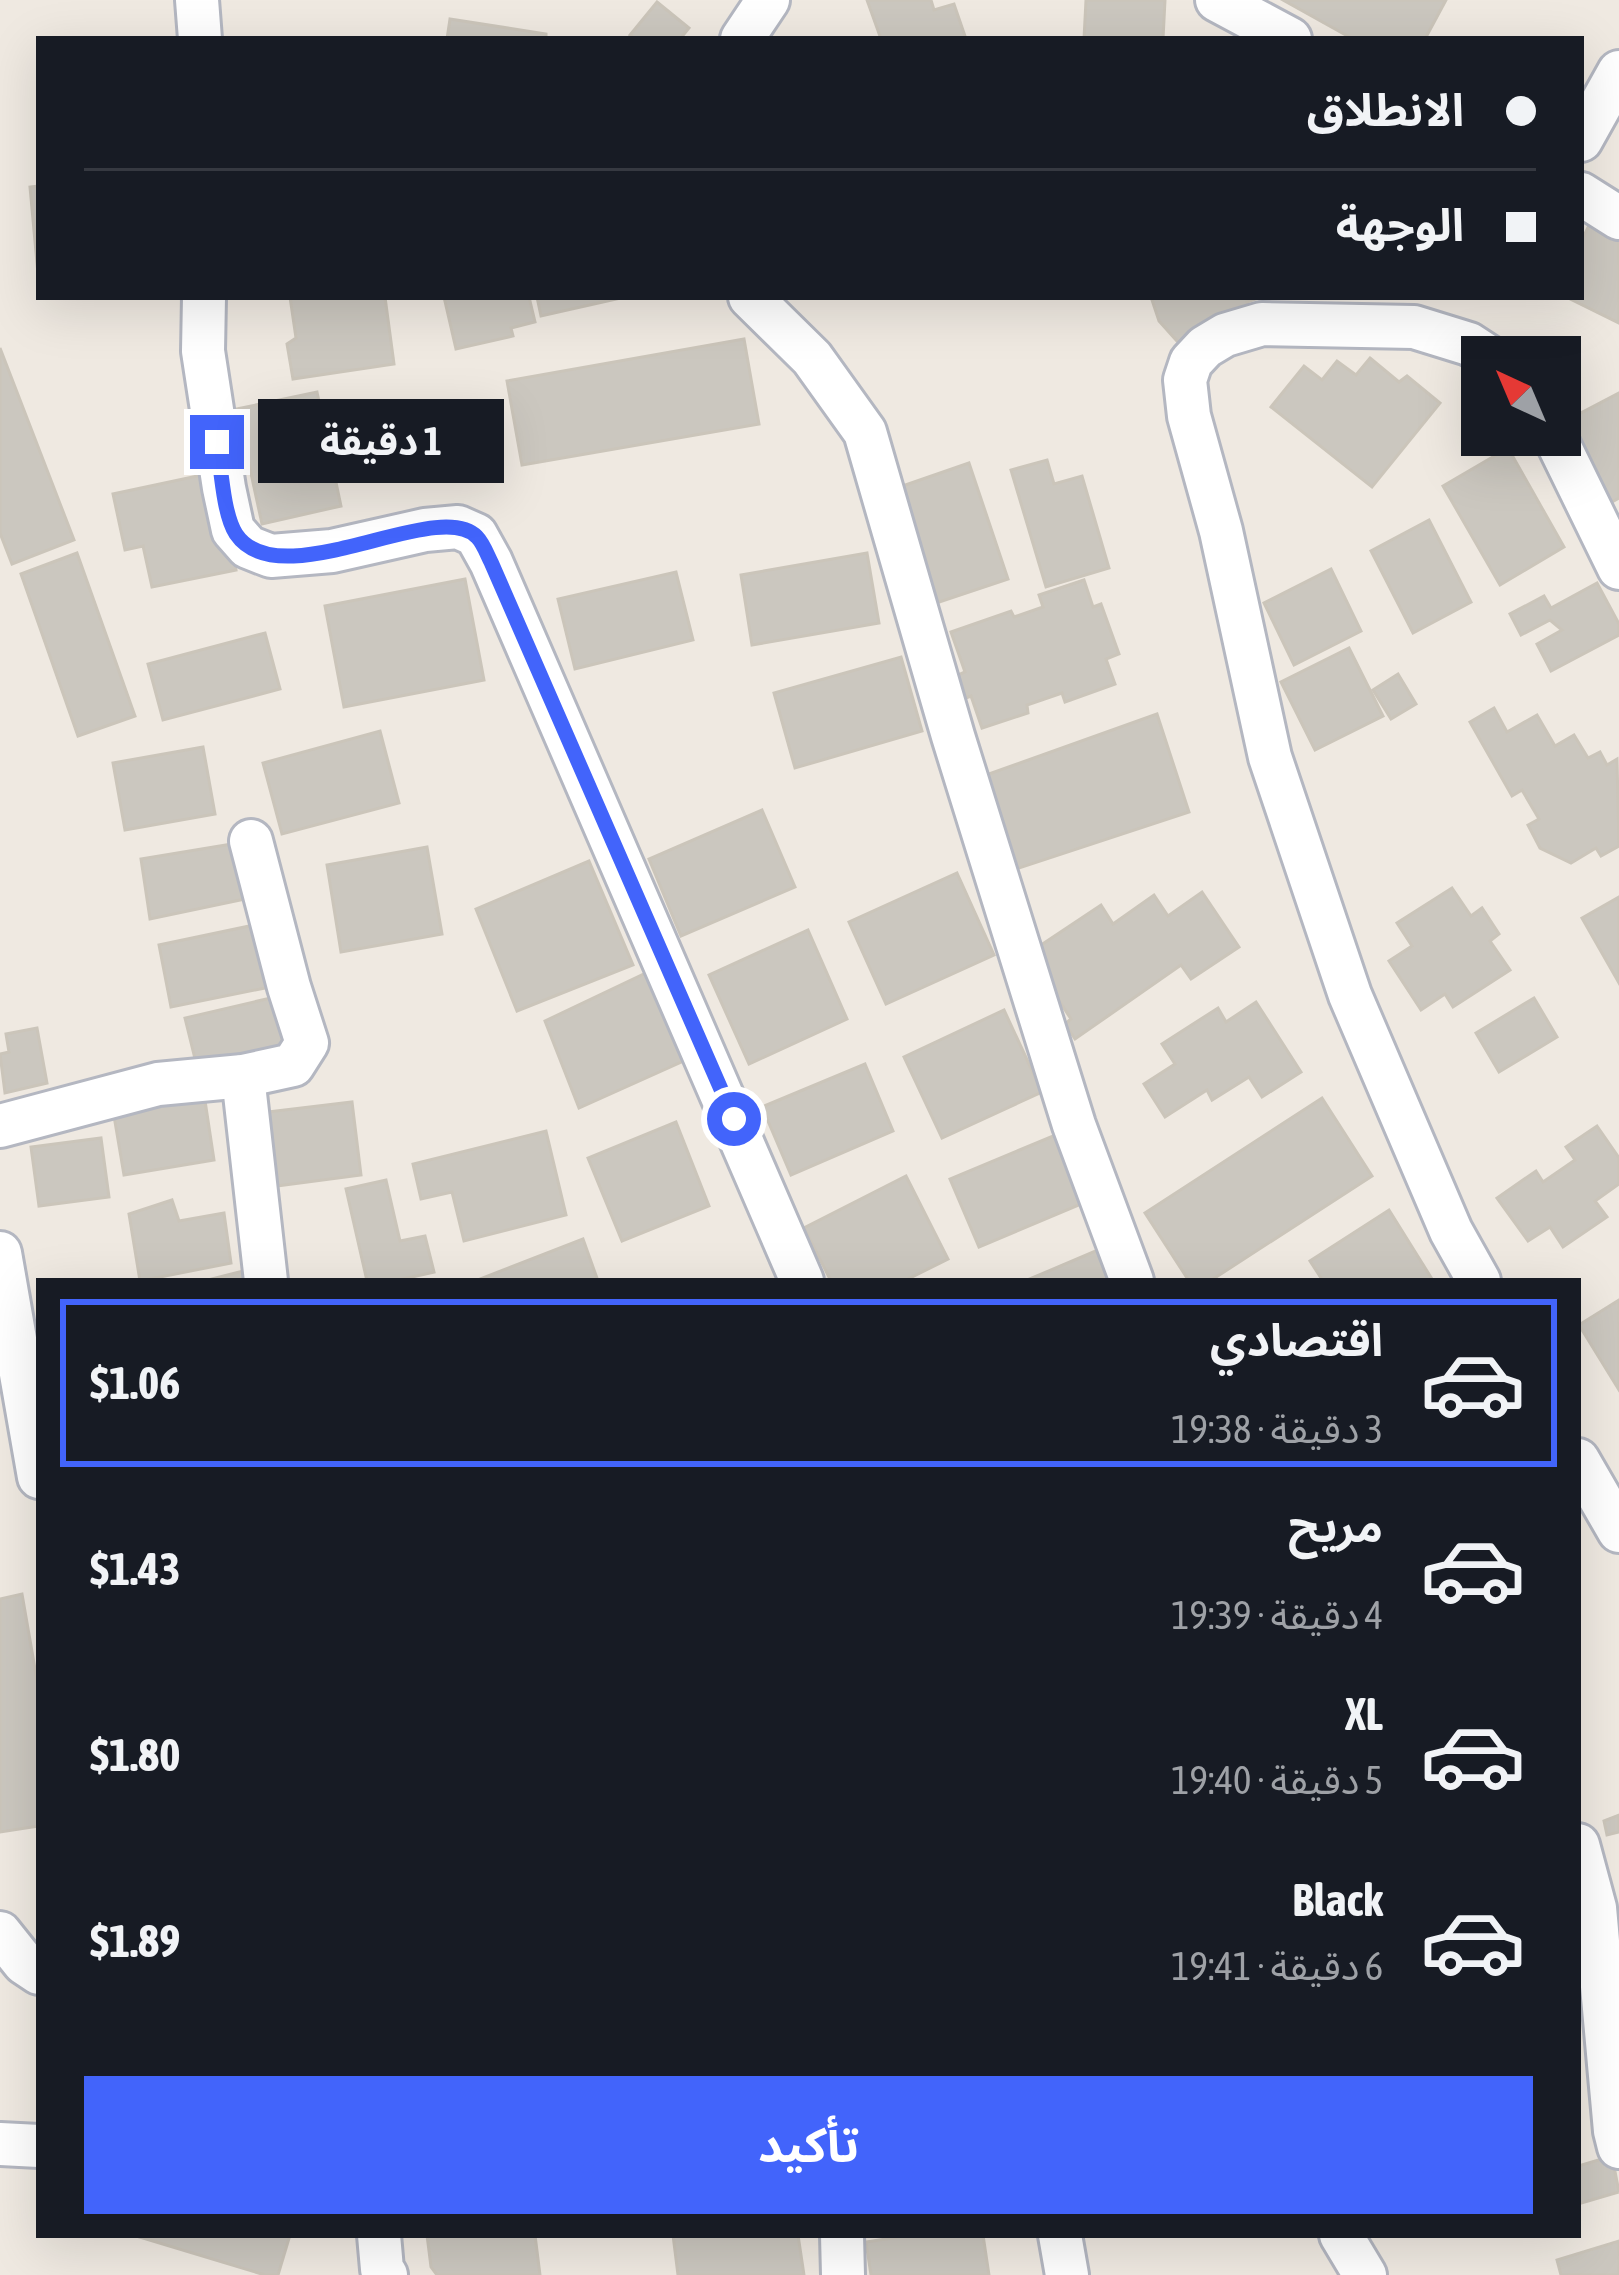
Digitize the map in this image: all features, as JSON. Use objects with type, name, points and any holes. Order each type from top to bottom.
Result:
[{"type":"street","points":[[197,0],[200,36]]},
{"type":"street","points":[[744,36],[768,0]]},
{"type":"street","points":[[1216,0],[1284,36]]},
{"type":"street","points":[[1584,135],[1619,72]]},
{"type":"street","points":[[1584,196],[1619,218]]},
{"type":"street","points":[[204,300],[203,351],[224,488],[233,530],[248,547],[271,556],[332,551],[425,530],[458,527],[476,535],[801,1278]]},
{"type":"street","points":[[753,300],[812,358],[866,432],[953,736],[1067,1102],[1131,1278]]},
{"type":"street","points":[[1461,342],[1414,327],[1262,324],[1225,335],[1205,347],[1191,362],[1185,380],[1189,416],[1221,531],[1270,758],[1350,995],[1451,1231],[1477,1278]]},
{"type":"street","points":[[1564,456],[1619,568]]},
{"type":"street","points":[[0,1126],[158,1084],[243,1076],[292,1065],[307,1043],[251,841]]},
{"type":"street","points":[[243,1076],[266,1278]]},
{"type":"street","points":[[0,1253],[36,1460]]},
{"type":"street","points":[[1581,1465],[1619,1531]]},
{"type":"street","points":[[1581,1856],[1595,1908],[1619,2147]]},
{"type":"street","points":[[0,1933],[36,1971]]},
{"type":"street","points":[[0,2144],[36,2146]]},
{"type":"street","points":[[379,2238],[386,2275]]},
{"type":"street","points":[[842,2238],[843,2275]]},
{"type":"street","points":[[1061,2238],[1067,2275]]},
{"type":"street","points":[[1343,2238],[1365,2275]]},
{"type":"building","points":[[867,0],[931,0],[934,10],[954,4],[965,36],[880,36]]},
{"type":"building","points":[[1086,0],[1165,0],[1163,36],[1084,36]]},
{"type":"building","points":[[1283,0],[1446,0],[1427,36],[1348,36]]},
{"type":"building","points":[[657,2],[689,28],[682,36],[630,35]]},
{"type":"building","points":[[450,19],[546,34],[546,36],[447,36]]},
{"type":"building","points":[[36,186],[36,252],[30,187]]},
{"type":"building","points":[[1591,221],[1619,235],[1619,323],[1572,300],[1584,300],[1584,236]]},
{"type":"building","points":[[290,300],[385,300],[394,364],[293,379],[287,344],[296,338]]},
{"type":"building","points":[[445,300],[530,300],[535,322],[511,328],[513,336],[456,349]]},
{"type":"building","points":[[538,300],[612,300],[541,316]]},
{"type":"building","points":[[1152,300],[1253,300],[1247,302],[1251,314],[1190,343],[1177,341],[1159,321]]},
{"type":"building","points":[[744,339],[759,424],[522,465],[507,381]]},
{"type":"building","points":[[0,348],[74,540],[12,564],[0,533]]},
{"type":"building","points":[[1370,358],[1399,382],[1407,376],[1440,403],[1372,487],[1271,407],[1304,366],[1322,380],[1337,361],[1356,375]]},
{"type":"building","points":[[317,392],[341,506],[262,524],[237,409]]},
{"type":"building","points":[[1619,393],[1619,498],[1603,507],[1577,456],[1581,456],[1581,413]]},
{"type":"building","points":[[1494,456],[1513,456],[1564,547],[1500,585],[1443,486]]},
{"type":"building","points":[[1047,460],[1054,484],[1082,476],[1109,568],[1046,587],[1011,470]]},
{"type":"building","points":[[969,463],[1008,579],[930,605],[891,490]]},
{"type":"building","points":[[216,472],[236,570],[152,587],[143,546],[125,550],[113,494]]},
{"type":"building","points":[[1429,520],[1471,602],[1413,633],[1371,551]]},
{"type":"building","points":[[77,553],[135,716],[78,736],[21,574]]},
{"type":"building","points":[[867,553],[879,623],[752,645],[741,575]]},
{"type":"building","points":[[1331,569],[1361,631],[1294,665],[1264,603]]},
{"type":"building","points":[[676,572],[693,640],[575,669],[558,599]]},
{"type":"building","points":[[465,579],[484,680],[344,707],[325,606]]},
{"type":"building","points":[[1084,580],[1093,607],[1101,604],[1119,654],[1106,659],[1115,684],[1065,702],[1062,693],[1027,705],[1028,713],[982,728],[958,675],[965,672],[951,632],[1011,611],[1014,617],[1043,607],[1039,595]]},
{"type":"building","points":[[1597,583],[1619,624],[1619,635],[1551,671],[1537,644],[1562,630],[1550,620],[1521,635],[1510,614],[1544,596],[1551,608]]},
{"type":"building","points":[[265,633],[280,689],[163,720],[148,664]]},
{"type":"building","points":[[1349,648],[1383,716],[1315,750],[1281,682]]},
{"type":"building","points":[[901,657],[922,731],[795,768],[774,693]]},
{"type":"building","points":[[1398,674],[1416,704],[1391,719],[1373,690]]},
{"type":"building","points":[[1494,708],[1507,732],[1537,715],[1555,746],[1574,735],[1588,758],[1600,752],[1607,765],[1617,759],[1619,846],[1601,856],[1596,848],[1571,863],[1540,848],[1528,825],[1539,819],[1522,790],[1512,796],[1470,722]]},
{"type":"building","points":[[1157,714],[1189,812],[1004,873],[975,779]]},
{"type":"building","points":[[380,731],[399,803],[282,834],[263,763]]},
{"type":"building","points":[[203,747],[215,814],[125,830],[113,763]]},
{"type":"building","points":[[762,810],[795,887],[681,936],[649,859]]},
{"type":"building","points":[[250,841],[259,896],[150,919],[141,859]]},
{"type":"building","points":[[427,847],[442,934],[341,952],[327,865]]},
{"type":"building","points":[[589,861],[633,965],[517,1011],[476,909]]},
{"type":"building","points":[[957,873],[994,955],[886,1004],[849,922]]},
{"type":"building","points":[[1452,888],[1471,916],[1482,908],[1499,934],[1490,941],[1510,970],[1453,1007],[1445,994],[1421,1010],[1389,961],[1412,946],[1397,923]]},
{"type":"building","points":[[1202,892],[1239,947],[1191,979],[1181,965],[1075,1039],[1065,1024],[1071,1019],[1032,951],[1101,905],[1113,924],[1154,895],[1168,916]]},
{"type":"building","points":[[1619,897],[1619,983],[1582,918]]},
{"type":"building","points":[[259,924],[275,986],[171,1007],[159,945]]},
{"type":"building","points":[[808,930],[847,1019],[749,1064],[709,975]]},
{"type":"building","points":[[648,972],[688,1059],[579,1108],[545,1021]]},
{"type":"building","points":[[275,997],[287,1049],[198,1071],[185,1018]]},
{"type":"building","points":[[1534,998],[1557,1037],[1499,1072],[1476,1033]]},
{"type":"building","points":[[1256,1002],[1301,1072],[1262,1097],[1249,1077],[1212,1100],[1207,1090],[1165,1117],[1144,1084],[1175,1064],[1162,1044],[1218,1008],[1226,1022]]},
{"type":"building","points":[[1004,1010],[1042,1092],[942,1138],[904,1057]]},
{"type":"building","points":[[37,1028],[47,1083],[5,1093],[0,1054],[9,1052],[6,1034]]},
{"type":"building","points":[[865,1064],[893,1131],[791,1175],[762,1107]]},
{"type":"building","points":[[204,1094],[214,1160],[124,1175],[113,1110]]},
{"type":"building","points":[[1322,1098],[1372,1176],[1215,1278],[1187,1278],[1145,1213]]},
{"type":"building","points":[[352,1102],[361,1175],[269,1187],[259,1113]]},
{"type":"building","points":[[676,1122],[709,1206],[622,1241],[588,1158]]},
{"type":"building","points":[[1597,1126],[1619,1158],[1619,1184],[1595,1201],[1607,1217],[1563,1247],[1550,1227],[1528,1241],[1497,1198],[1536,1171],[1543,1182],[1575,1160],[1566,1147]]},
{"type":"building","points":[[546,1131],[566,1215],[464,1241],[452,1192],[421,1199],[413,1164]]},
{"type":"building","points":[[1058,1134],[1086,1202],[979,1247],[950,1179]]},
{"type":"building","points":[[101,1138],[109,1197],[39,1206],[31,1147]]},
{"type":"building","points":[[906,1176],[948,1259],[910,1278],[829,1278],[804,1228]]},
{"type":"building","points":[[386,1180],[400,1241],[425,1236],[434,1272],[407,1278],[366,1278],[346,1189]]},
{"type":"building","points":[[172,1200],[179,1221],[224,1213],[231,1263],[140,1278],[129,1214]]},
{"type":"building","points":[[1389,1210],[1431,1278],[1321,1278],[1310,1261]]},
{"type":"building","points":[[583,1239],[597,1278],[483,1278]]},
{"type":"building","points":[[1105,1247],[1119,1278],[1032,1278]]},
{"type":"building","points":[[247,1270],[248,1278],[216,1278]]},
{"type":"building","points":[[1619,1300],[1619,1390],[1581,1328],[1581,1324]]},
{"type":"building","points":[[22,1594],[36,1675],[36,1826],[0,1832],[0,1599]]},
{"type":"building","points":[[1619,1815],[1619,1832],[1607,1835],[1604,1821]]},
{"type":"building","points":[[1612,2156],[1619,2192],[1581,2203],[1581,2165]]},
{"type":"building","points":[[143,2238],[289,2238],[278,2275]]},
{"type":"building","points":[[427,2238],[535,2238],[540,2275],[437,2275],[431,2267]]},
{"type":"building","points":[[673,2238],[798,2238],[804,2275],[678,2275]]},
{"type":"building","points":[[983,2238],[989,2275],[871,2275],[866,2242]]},
{"type":"building","points":[[1619,2241],[1619,2275],[1561,2275],[1557,2260]]},
{"type":"route","points":[[217,442],[233,530],[248,547],[271,556],[332,551],[425,530],[458,527],[476,535],[734,1119]]}]
